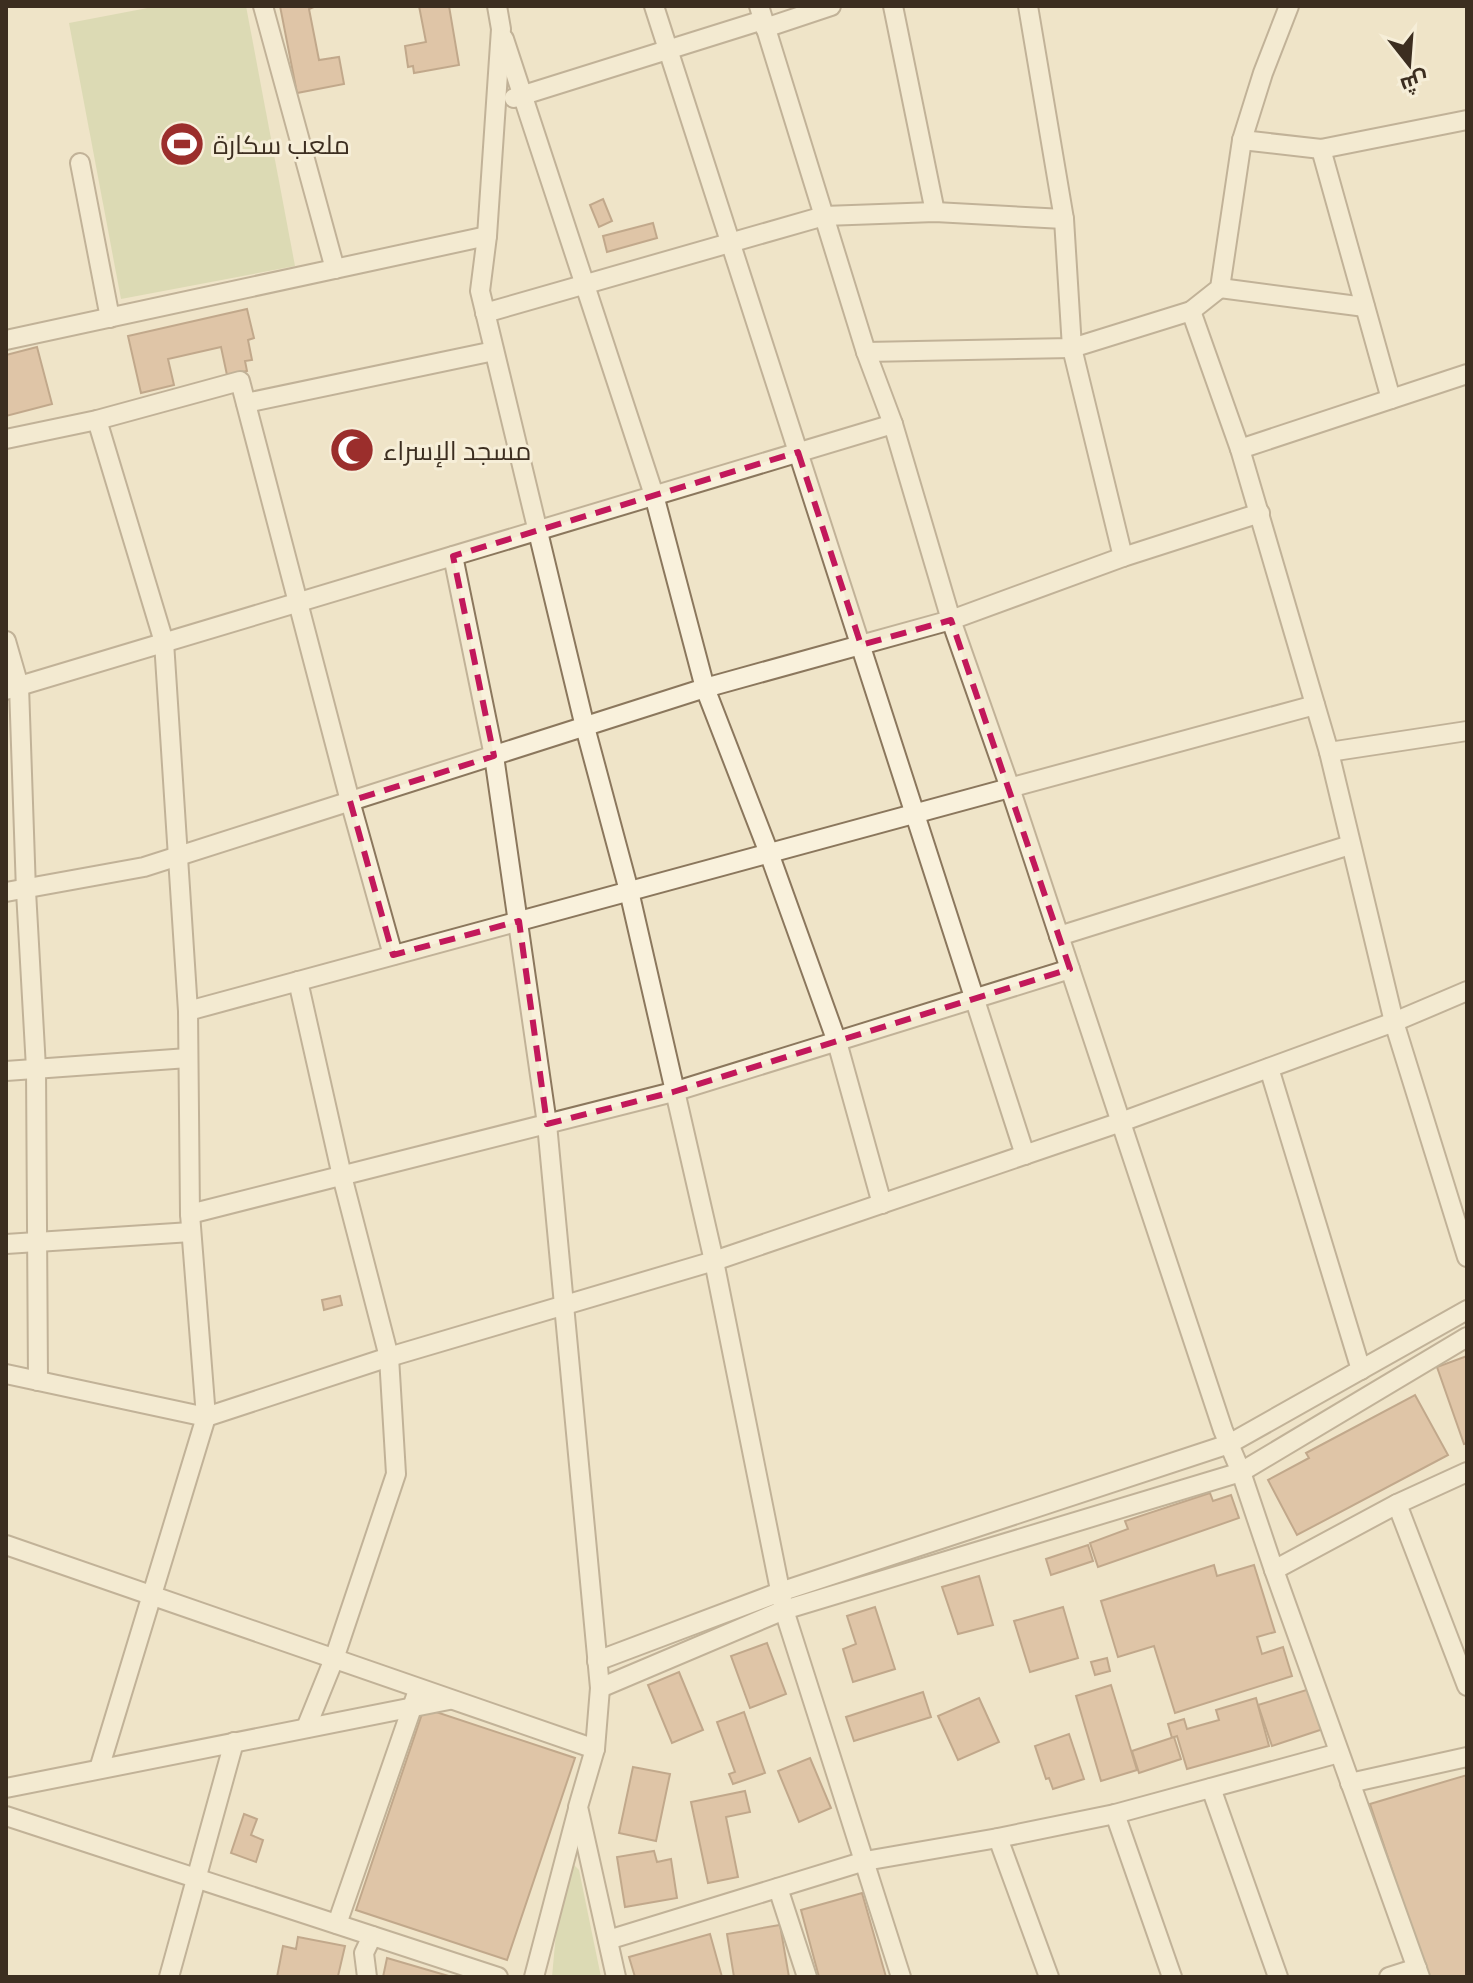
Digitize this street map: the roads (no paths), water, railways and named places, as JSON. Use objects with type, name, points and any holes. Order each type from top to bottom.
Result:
[{"type":"street","points":[[263,6],[335,269]]},
{"type":"street","points":[[497,6],[522,95],[654,495],[705,688],[837,1042],[882,1204]]},
{"type":"street","points":[[654,6],[1025,1155]]},
{"type":"street","points":[[496,104],[762,18],[831,6]]},
{"type":"street","points":[[893,6],[935,212]]},
{"type":"street","points":[[1028,6],[1064,219],[1072,348],[1123,557]]},
{"type":"street","points":[[866,352],[1072,348],[1191,311],[1220,288],[1242,140],[1289,6]]},
{"type":"street","points":[[762,18],[866,352],[893,424],[951,620],[1229,1444],[1418,1972],[1389,1977]]},
{"type":"street","points":[[501,29],[487,236],[480,291],[585,727],[629,891],[714,1261],[782,1601],[901,1977]]},
{"type":"street","points":[[1242,140],[1321,149],[1467,120]]},
{"type":"street","points":[[1321,149],[1391,399]]},
{"type":"street","points":[[80,163],[110,318]]},
{"type":"street","points":[[485,313],[824,216],[935,212],[1064,219]]},
{"type":"street","points":[[6,340],[487,236]]},
{"type":"street","points":[[1220,288],[1365,307]]},
{"type":"street","points":[[1191,311],[1260,513],[1329,752],[1394,1022],[1467,1257]]},
{"type":"street","points":[[246,403],[494,351]]},
{"type":"street","points":[[1240,449],[1467,374]]},
{"type":"street","points":[[6,439],[97,420],[240,381],[393,955]]},
{"type":"street","points":[[97,420],[164,642],[188,1011],[191,1223],[206,1417],[99,1769]]},
{"type":"street","points":[[12,688],[893,424]]},
{"type":"street","points":[[6,892],[26,891],[144,867],[705,688],[951,620],[1123,557],[1260,513]]},
{"type":"street","points":[[453,556],[494,756],[547,1124],[600,1688],[595,1749],[534,1977]]},
{"type":"street","points":[[6,641],[12,688],[36,1068],[38,1381]]},
{"type":"street","points":[[188,1011],[1315,705]]},
{"type":"street","points":[[1329,752],[1467,731]]},
{"type":"street","points":[[1059,936],[1350,845]]},
{"type":"street","points":[[6,1244],[191,1223],[342,1176],[673,1092],[1070,969]]},
{"type":"street","points":[[298,981],[342,1176],[389,1357],[396,1474],[334,1659],[306,1728]]},
{"type":"street","points":[[6,1374],[206,1417],[389,1357],[714,1261],[1121,1122],[1394,1022],[1467,991]]},
{"type":"street","points":[[6,1071],[188,1058]]},
{"type":"street","points":[[1269,1068],[1361,1370]]},
{"type":"street","points":[[597,1661],[782,1601],[1229,1444],[1467,1310]]},
{"type":"street","points":[[600,1688],[782,1601],[1241,1472],[1467,1337]]},
{"type":"street","points":[[1274,1570],[1397,1504],[1467,1472]]},
{"type":"street","points":[[1397,1504],[1467,1686]]},
{"type":"street","points":[[6,1545],[334,1659],[416,1697],[452,1700],[595,1749]]},
{"type":"street","points":[[6,1788],[306,1728],[416,1697]]},
{"type":"street","points":[[337,1924],[416,1697]]},
{"type":"street","points":[[169,1977],[234,1742]]},
{"type":"street","points":[[608,1940],[865,1861],[1115,1814],[1339,1753]]},
{"type":"street","points":[[1350,1783],[1467,1757]]},
{"type":"street","points":[[1211,1788],[1278,1977]]},
{"type":"street","points":[[578,1807],[616,1977]]},
{"type":"street","points":[[1115,1814],[1172,1977]]},
{"type":"street","points":[[6,1816],[498,1977]]},
{"type":"street","points":[[998,1838],[1049,1977]]},
{"type":"street","points":[[778,1888],[807,1977]]},
{"type":"street","points":[[367,1977],[364,1953],[372,1936]]},
{"type":"place","name":"ملعب سكارة","points":[[182,144]]},
{"type":"place","name":"مسجد الإسراء","points":[[352,450]]}]
